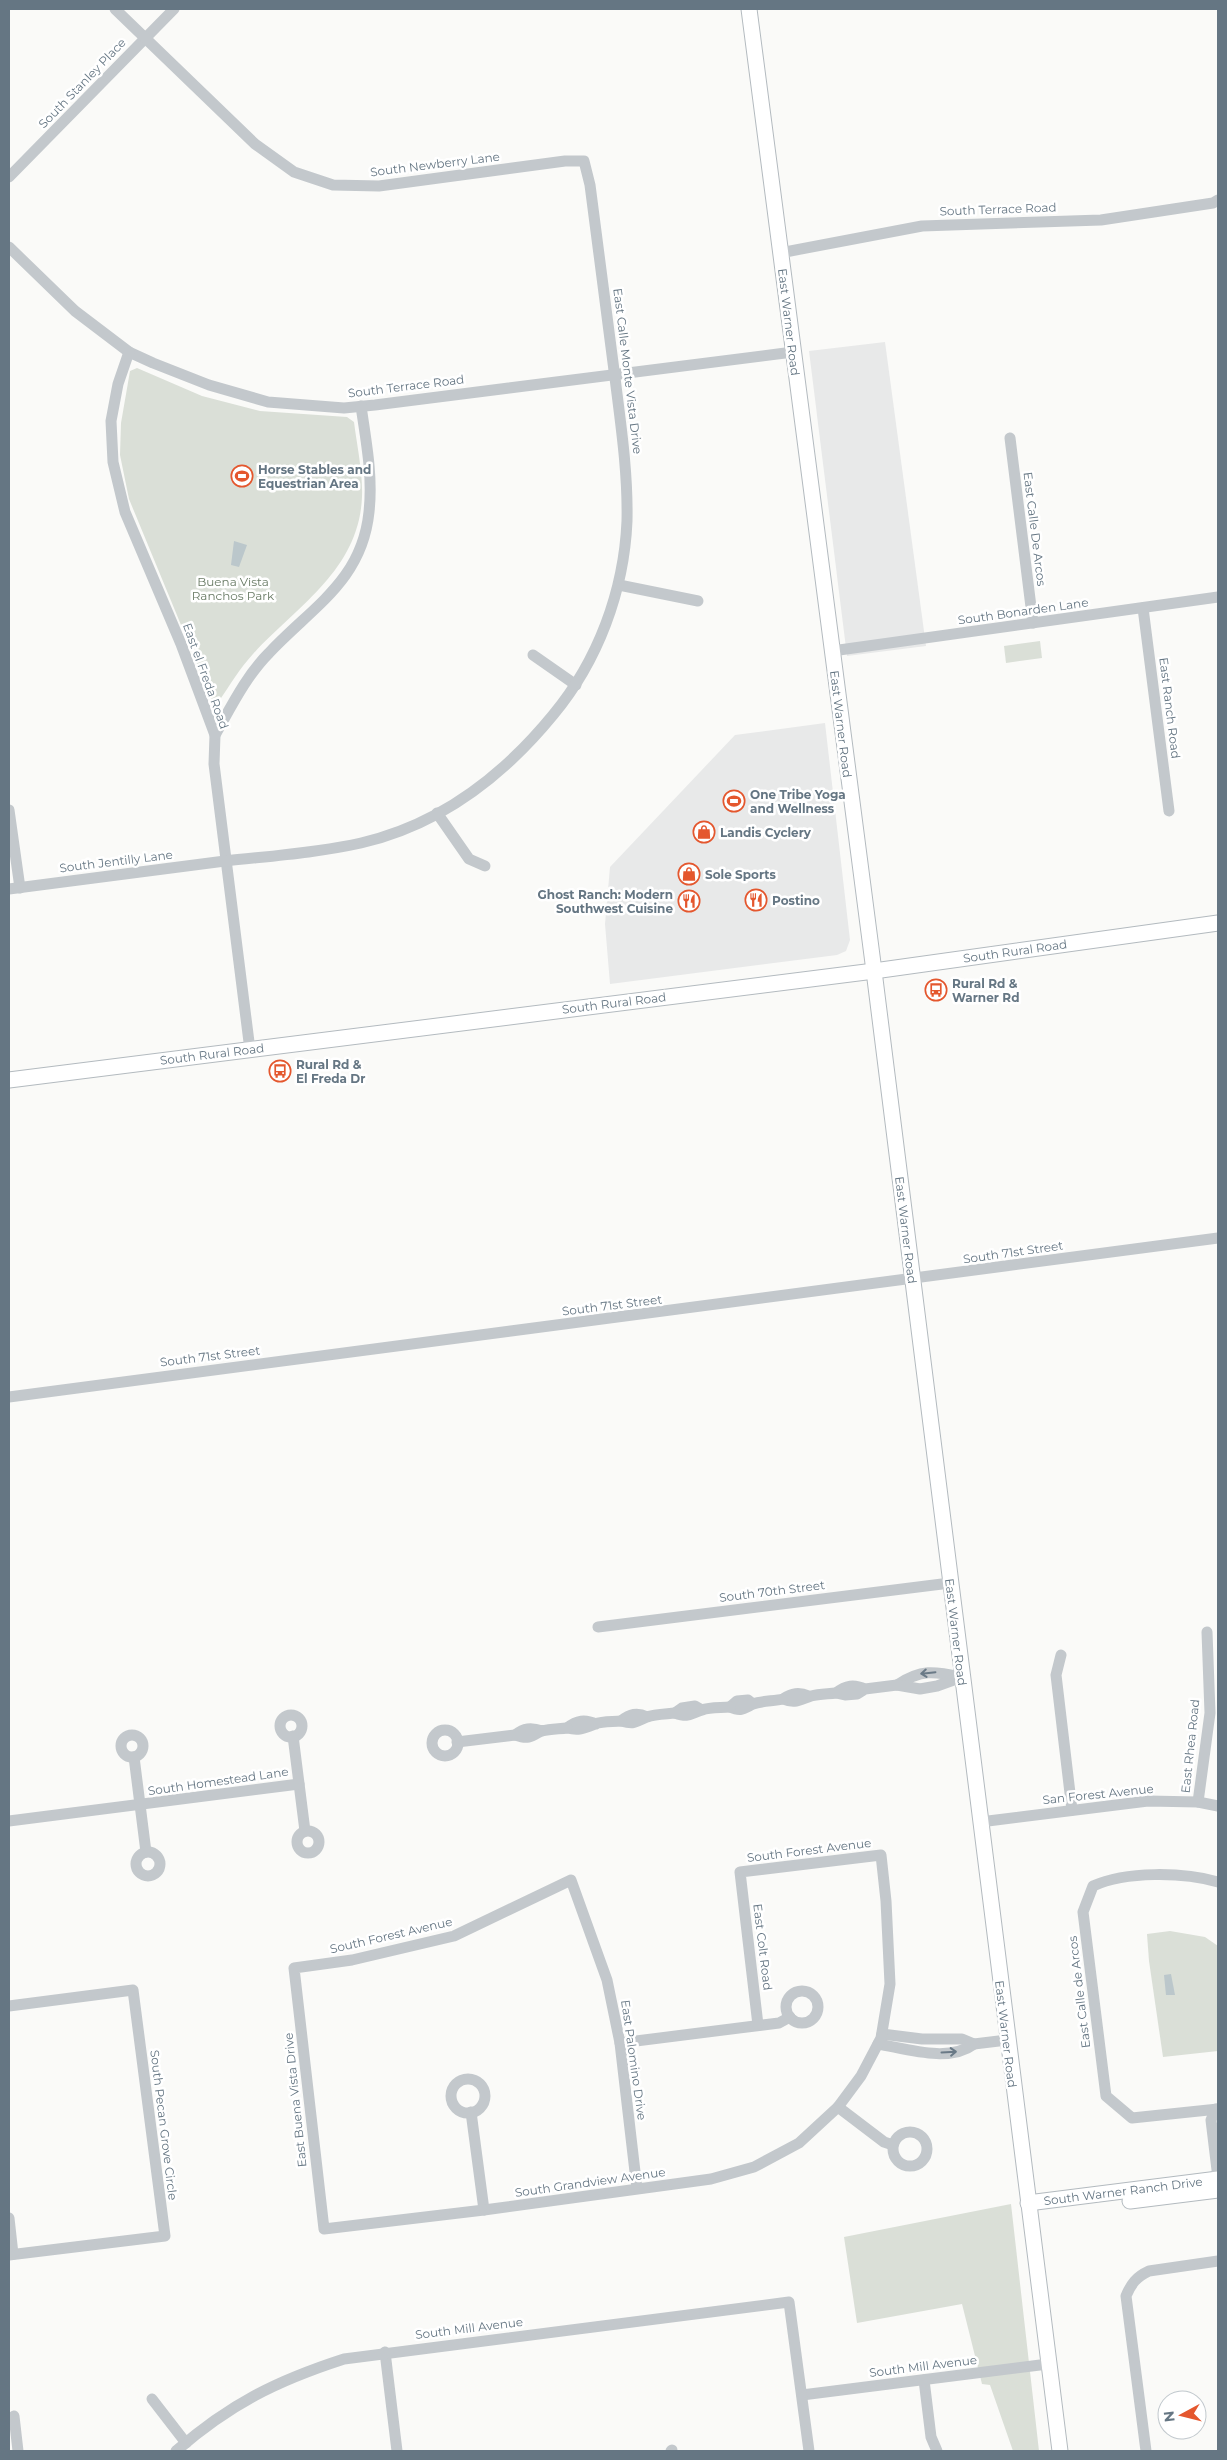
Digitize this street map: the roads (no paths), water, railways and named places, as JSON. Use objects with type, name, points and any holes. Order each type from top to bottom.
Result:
[{"type":"main road","name":"East Warner Road","points":[[749,9],[874,971],[1060,2451]]},
{"type":"main road","name":"South Rural Road","points":[[9,1080],[874,971],[1218,923]]},
{"type":"main road","name":"South Warner Ranch Drive","points":[[1029,2208],[1218,2179]]},
{"type":"main road","name":"South Warner Ranch Drive","points":[[1029,2208],[1218,2190]]},
{"type":"street","name":"South Newberry Lane","points":[[115,9],[256,144],[294,172],[332,185],[379,186],[565,161],[584,161]]},
{"type":"street","name":"South Stanley Place","points":[[9,177],[174,9]]},
{"type":"street","name":"East Calle Monte Vista Drive","points":[[228,861],[360,843],[423,821],[479,789],[526,748],[576,685],[599,641],[618,585],[625,550],[627,482],[590,185],[584,161]]},
{"type":"street","name":"South Terrace Road","points":[[780,253],[922,226],[1101,220],[1213,203],[1218,200]]},
{"type":"street","name":"South Terrace Road","points":[[9,247],[75,311],[129,352],[209,385],[268,402],[344,408],[793,352]]},
{"type":"street","name":"East el Freda Road","points":[[129,352],[118,384],[111,421],[113,462],[125,512],[181,644],[215,735],[214,764],[228,861],[250,1050]]},
{"type":"street","points":[[215,735],[243,685],[268,653],[332,594],[356,560],[369,514],[372,482],[361,406]]},
{"type":"street","name":"East Calle De Arcos","points":[[1010,438],[1033,623]]},
{"type":"street","points":[[618,585],[698,601]]},
{"type":"street","name":"South Bonarden Lane","points":[[832,651],[1218,597]]},
{"type":"street","name":"East Ranch Road","points":[[1143,608],[1169,811]]},
{"type":"street","points":[[533,655],[576,685]]},
{"type":"street","points":[[9,810],[15,888]]},
{"type":"street","points":[[437,813],[469,859],[485,866]]},
{"type":"street","name":"South Jentilly Lane","points":[[15,888],[228,861]]},
{"type":"street","name":"South 71st Street","points":[[9,1397],[1218,1238]]},
{"type":"street","name":"South 70th Street","points":[[598,1627],[950,1584]]},
{"type":"street","name":"East Rhea Road","points":[[1198,1802],[1210,1713],[1207,1632]]},
{"type":"street","points":[[1061,1655],[1056,1675],[1072,1810]]},
{"type":"street","points":[[457,1742],[515,1735],[522,1729],[528,1728],[542,1731],[567,1728],[575,1722],[588,1720],[596,1724],[621,1721],[628,1715],[640,1713],[647,1717],[675,1713],[682,1708],[696,1706],[702,1710],[730,1707],[737,1701],[748,1700],[753,1704],[783,1699],[790,1694],[801,1693],[809,1696],[836,1693],[844,1687],[857,1685],[865,1689],[897,1685],[914,1689],[937,1686],[962,1677]]},
{"type":"street","name":"South Homestead Lane","points":[[293,1736],[305,1832]]},
{"type":"street","name":"South Homestead Lane","points":[[134,1757],[146,1852]]},
{"type":"street","name":"South Homestead Lane","points":[[9,1821],[140,1806],[299,1784]]},
{"type":"street","name":"San Forest Avenue","points":[[980,1822],[1148,1801],[1198,1802],[1218,1806]]},
{"type":"street","name":"South Forest Avenue","points":[[740,1872],[881,1855]]},
{"type":"street","name":"South Grandview Avenue","points":[[324,2229],[484,2210],[711,2179],[754,2167],[799,2143],[838,2107],[861,2076],[880,2039],[890,1984],[886,1901],[881,1855]]},
{"type":"street","name":"East Colt Road","points":[[740,1872],[758,2025]]},
{"type":"street","name":"East Calle de Arcos","points":[[1217,2110],[1132,2118],[1106,2096],[1083,1912],[1093,1886],[1104,1881],[1182,1875],[1218,1882]]},
{"type":"street","name":"South Forest Avenue","points":[[294,1968],[352,1960],[454,1936],[571,1880]]},
{"type":"street","name":"East Palomino Drive","points":[[571,1880],[607,1980],[620,2043],[637,2189]]},
{"type":"street","name":"East Buena Vista Drive","points":[[294,1968],[324,2229]]},
{"type":"street","name":"South Pecan Grove Circle","points":[[9,2006],[133,1990],[165,2236],[11,2254],[9,2218]]},
{"type":"street","points":[[620,2043],[779,2023],[790,2017]]},
{"type":"street","points":[[880,2039],[962,2039],[974,2044]]},
{"type":"street","points":[[880,2039],[922,2052],[964,2051],[974,2044],[1007,2040]]},
{"type":"street","points":[[922,2052],[924,2039]]},
{"type":"street","points":[[838,2107],[884,2142],[893,2145]]},
{"type":"street","points":[[1217,2110],[1211,2120],[1218,2179]]},
{"type":"street","points":[[471,2112],[484,2210]]},
{"type":"street","points":[[1146,2451],[1126,2296],[1131,2284],[1139,2276],[1149,2271],[1218,2261]]},
{"type":"street","name":"South Mill Avenue","points":[[176,2451],[224,2412],[279,2383],[344,2359],[385,2352],[789,2302],[802,2395],[1048,2364]]},
{"type":"street","points":[[385,2352],[397,2451]]},
{"type":"street","points":[[924,2380],[931,2437],[937,2451]]},
{"type":"street","points":[[802,2395],[809,2451]]},
{"type":"street","points":[[152,2399],[186,2442]]},
{"type":"street","points":[[14,2416],[18,2451]]},
{"type":"place","name":"Horse Stables and Equestrian Area","points":[[242,476]]},
{"type":"place","name":"One Tribe Yoga and Wellness","points":[[734,801]]},
{"type":"place","name":"Landis Cyclery","points":[[704,832]]},
{"type":"place","name":"Sole Sports","points":[[689,874]]},
{"type":"place","name":"Postino","points":[[756,900]]},
{"type":"place","name":"Ghost Ranch: Modern Southwest Cuisine","points":[[689,901]]},
{"type":"place","name":"Rural Rd & Warner Rd","points":[[936,990]]},
{"type":"place","name":"Rural Rd & El Freda Dr","points":[[280,1071]]},
{"type":"park label","name":"Buena Vista Ranchos Park","points":[[233,588]]}]
